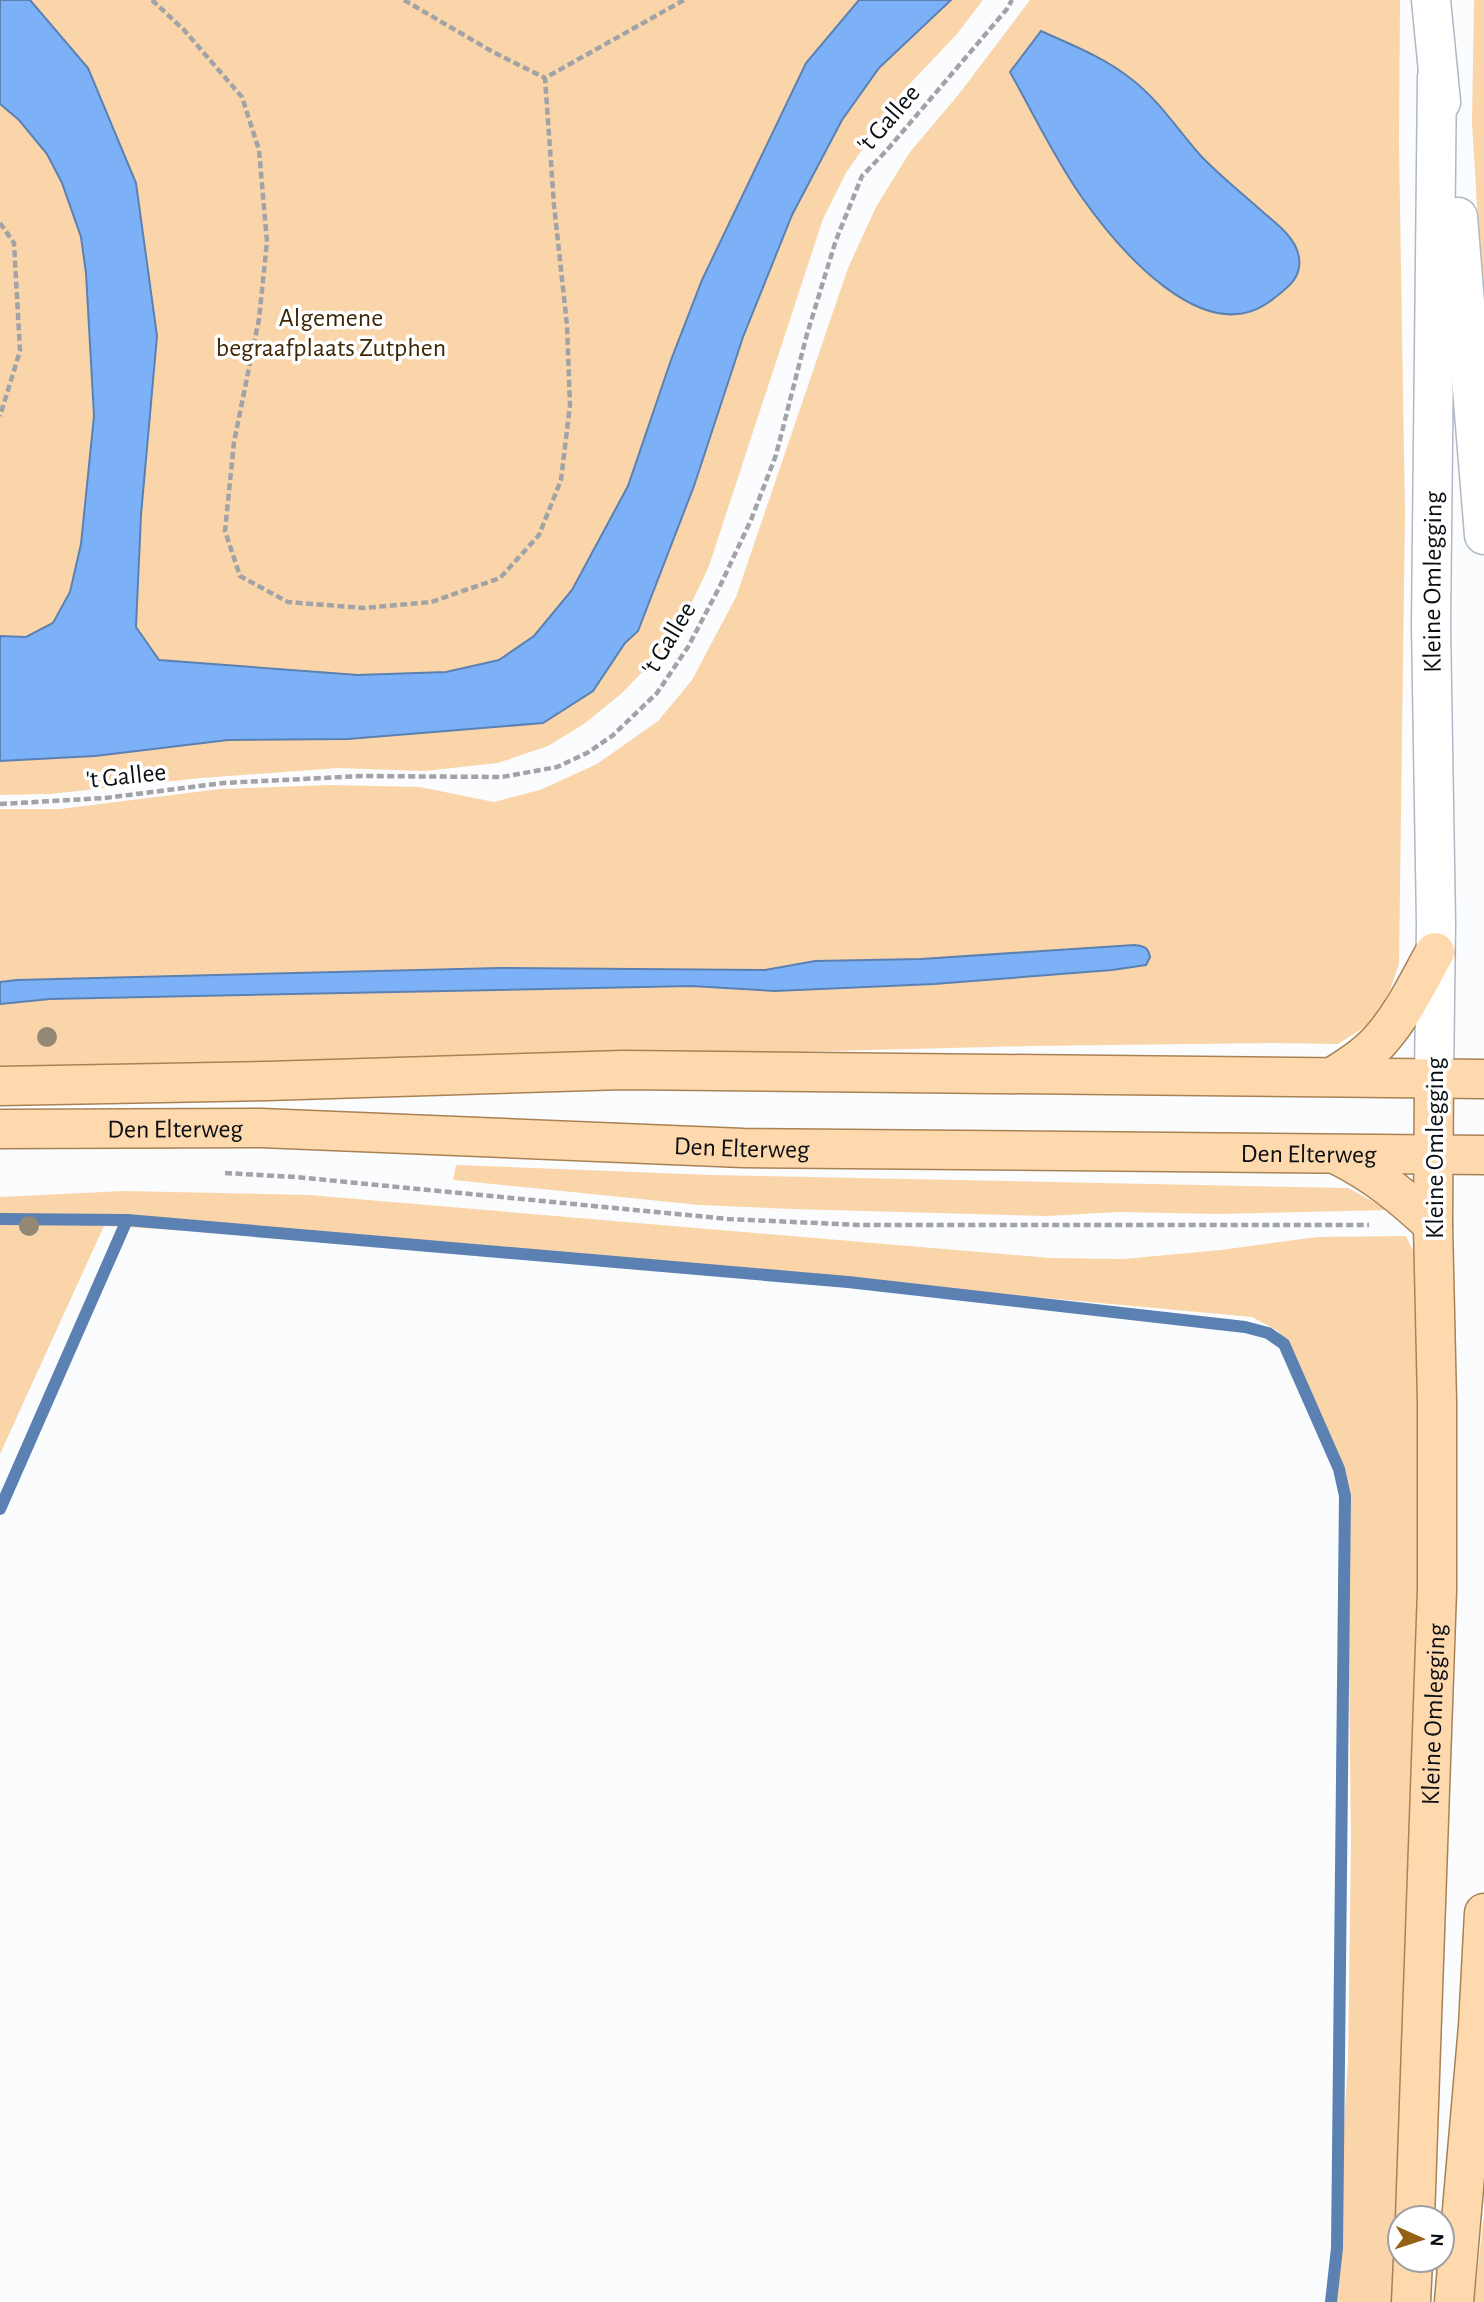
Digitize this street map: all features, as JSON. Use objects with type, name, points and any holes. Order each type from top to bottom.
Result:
[{"type":"main road","points":[[1334,1076],[1362,1058],[1382,1038],[1409,998],[1434,952]]},
{"type":"main road","name":"Den Elterweg","points":[[0,1086],[622,1070],[1484,1079]]},
{"type":"main road","name":"Kleine Omlegging","points":[[1415,2204],[1437,1590],[1434,1077]]},
{"type":"main road","name":"Den Elterweg","points":[[0,1129],[261,1128],[743,1148],[1484,1155]]},
{"type":"main road","points":[[1335,1153],[1371,1172],[1404,1197],[1433,1225]]},
{"type":"main road","points":[[1454,2302],[1478,2026],[1484,1913]]},
{"type":"main road","points":[[1411,2302],[1412,2274]]},
{"type":"street","name":"Kleine Omlegging","points":[[1431,0],[1437,77],[1458,217],[1484,536]]},
{"type":"street","name":"Kleine Omlegging","points":[[1434,1077],[1436,924],[1431,625],[1437,77]]},
{"type":"path","points":[[152,0],[184,30],[242,97],[259,150],[267,242],[259,319],[234,442],[225,531],[240,576],[288,602],[364,608],[431,602],[500,578],[539,535],[561,481],[570,405],[567,325],[554,205],[545,78]]},
{"type":"path","points":[[404,0],[493,52],[545,78]]},
{"type":"path","points":[[545,78],[684,0]]},
{"type":"path","name":"'t Gallee","points":[[0,804],[105,798],[223,783],[362,776],[502,776],[557,767],[587,753],[612,736],[657,693],[688,647],[751,520],[776,455],[807,334],[836,240],[862,176],[887,150],[1012,0]]},
{"type":"path","points":[[0,223],[14,243],[20,351],[0,416]]},
{"type":"path","name":"Den Elterweg","points":[[220,1173],[295,1177],[728,1220],[873,1225],[1346,1226]]},
{"type":"green space","name":"Algemene begraafplaats Zutphen","points":[[0,0],[859,0],[806,63],[702,280],[671,360],[628,486],[572,590],[534,636],[499,660],[446,672],[358,675],[158,660],[53,623],[26,637],[0,636]]},
{"type":"green space","points":[[951,0],[983,0],[957,34],[902,92],[846,173],[823,219],[709,566],[675,638],[622,693],[584,724],[548,746],[498,763],[424,771],[338,768],[201,778],[50,794],[0,795],[0,761],[34,760],[228,740],[348,739],[543,723],[593,691],[625,643],[638,631],[694,486],[743,337],[792,215],[842,120],[879,68]]},
{"type":"green space","points":[[1030,0],[1400,0],[1399,143],[1405,513],[1399,964],[1390,990],[1371,1023],[1338,1044],[1031,1046],[0,1072],[0,1004],[50,999],[691,986],[775,991],[934,984],[1146,966],[1149,960],[1134,945],[921,959],[815,961],[765,970],[500,968],[0,982],[0,809],[60,809],[220,789],[332,785],[420,787],[494,802],[540,790],[597,764],[658,721],[692,680],[736,597],[848,268],[876,207],[910,152],[959,94]],"holes":[[[1133,80],[1159,105],[1203,158],[1282,229],[1299,256],[1299,271],[1189,304],[1143,266],[1104,226],[1079,194]]]},
{"type":"green space","points":[[1474,0],[1484,0],[1484,322],[1472,123]]},
{"type":"green space","points":[[456,1165],[711,1175],[1348,1188],[1389,1210],[1219,1214],[1119,1212],[1047,1216],[699,1205],[453,1180]]},
{"type":"green space","points":[[124,1191],[309,1195],[1051,1258],[1123,1259],[1317,1237],[1406,1236],[1421,1267],[1426,1308],[1400,2204],[1386,2204],[1386,2274],[1401,2274],[1401,2302],[1334,2302],[1348,2059],[1351,1842],[1348,1587],[1342,1483],[1289,1348],[1278,1331],[1252,1317],[478,1246],[104,1226],[0,1454],[0,1197]]},
{"type":"green space","points":[[1484,2213],[1484,2302],[1474,2302]]},
{"type":"water","points":[[0,0],[30,0],[88,68],[136,183],[157,336],[141,515],[136,627],[159,660],[358,675],[446,672],[499,660],[534,636],[572,590],[628,486],[671,360],[702,280],[806,63],[859,0],[951,0],[879,68],[842,120],[792,215],[743,337],[694,486],[638,631],[625,643],[593,691],[543,723],[348,739],[228,740],[95,756],[0,761],[0,636],[26,637],[53,623],[70,592],[81,544],[94,416],[86,273],[81,237],[62,183],[47,154],[19,120],[0,104]]},
{"type":"water","points":[[1041,31],[1098,58],[1140,86],[1208,163],[1286,232],[1295,244],[1299,258],[1296,277],[1288,286],[1273,299],[1247,312],[1219,313],[1192,304],[1165,287],[1139,265],[1116,241],[1081,196],[1010,72]]},
{"type":"water","points":[[1134,945],[1147,949],[1150,957],[1146,965],[934,984],[775,991],[691,986],[50,999],[0,1004],[0,982],[17,980],[500,968],[765,970],[815,961],[921,959]]},
{"type":"waterway","points":[[0,1219],[127,1220],[848,1282],[1245,1327],[1268,1333],[1284,1344],[1339,1469],[1345,1496],[1337,2248],[1331,2302]]},
{"type":"waterway","points":[[0,1509],[127,1220]]}]
